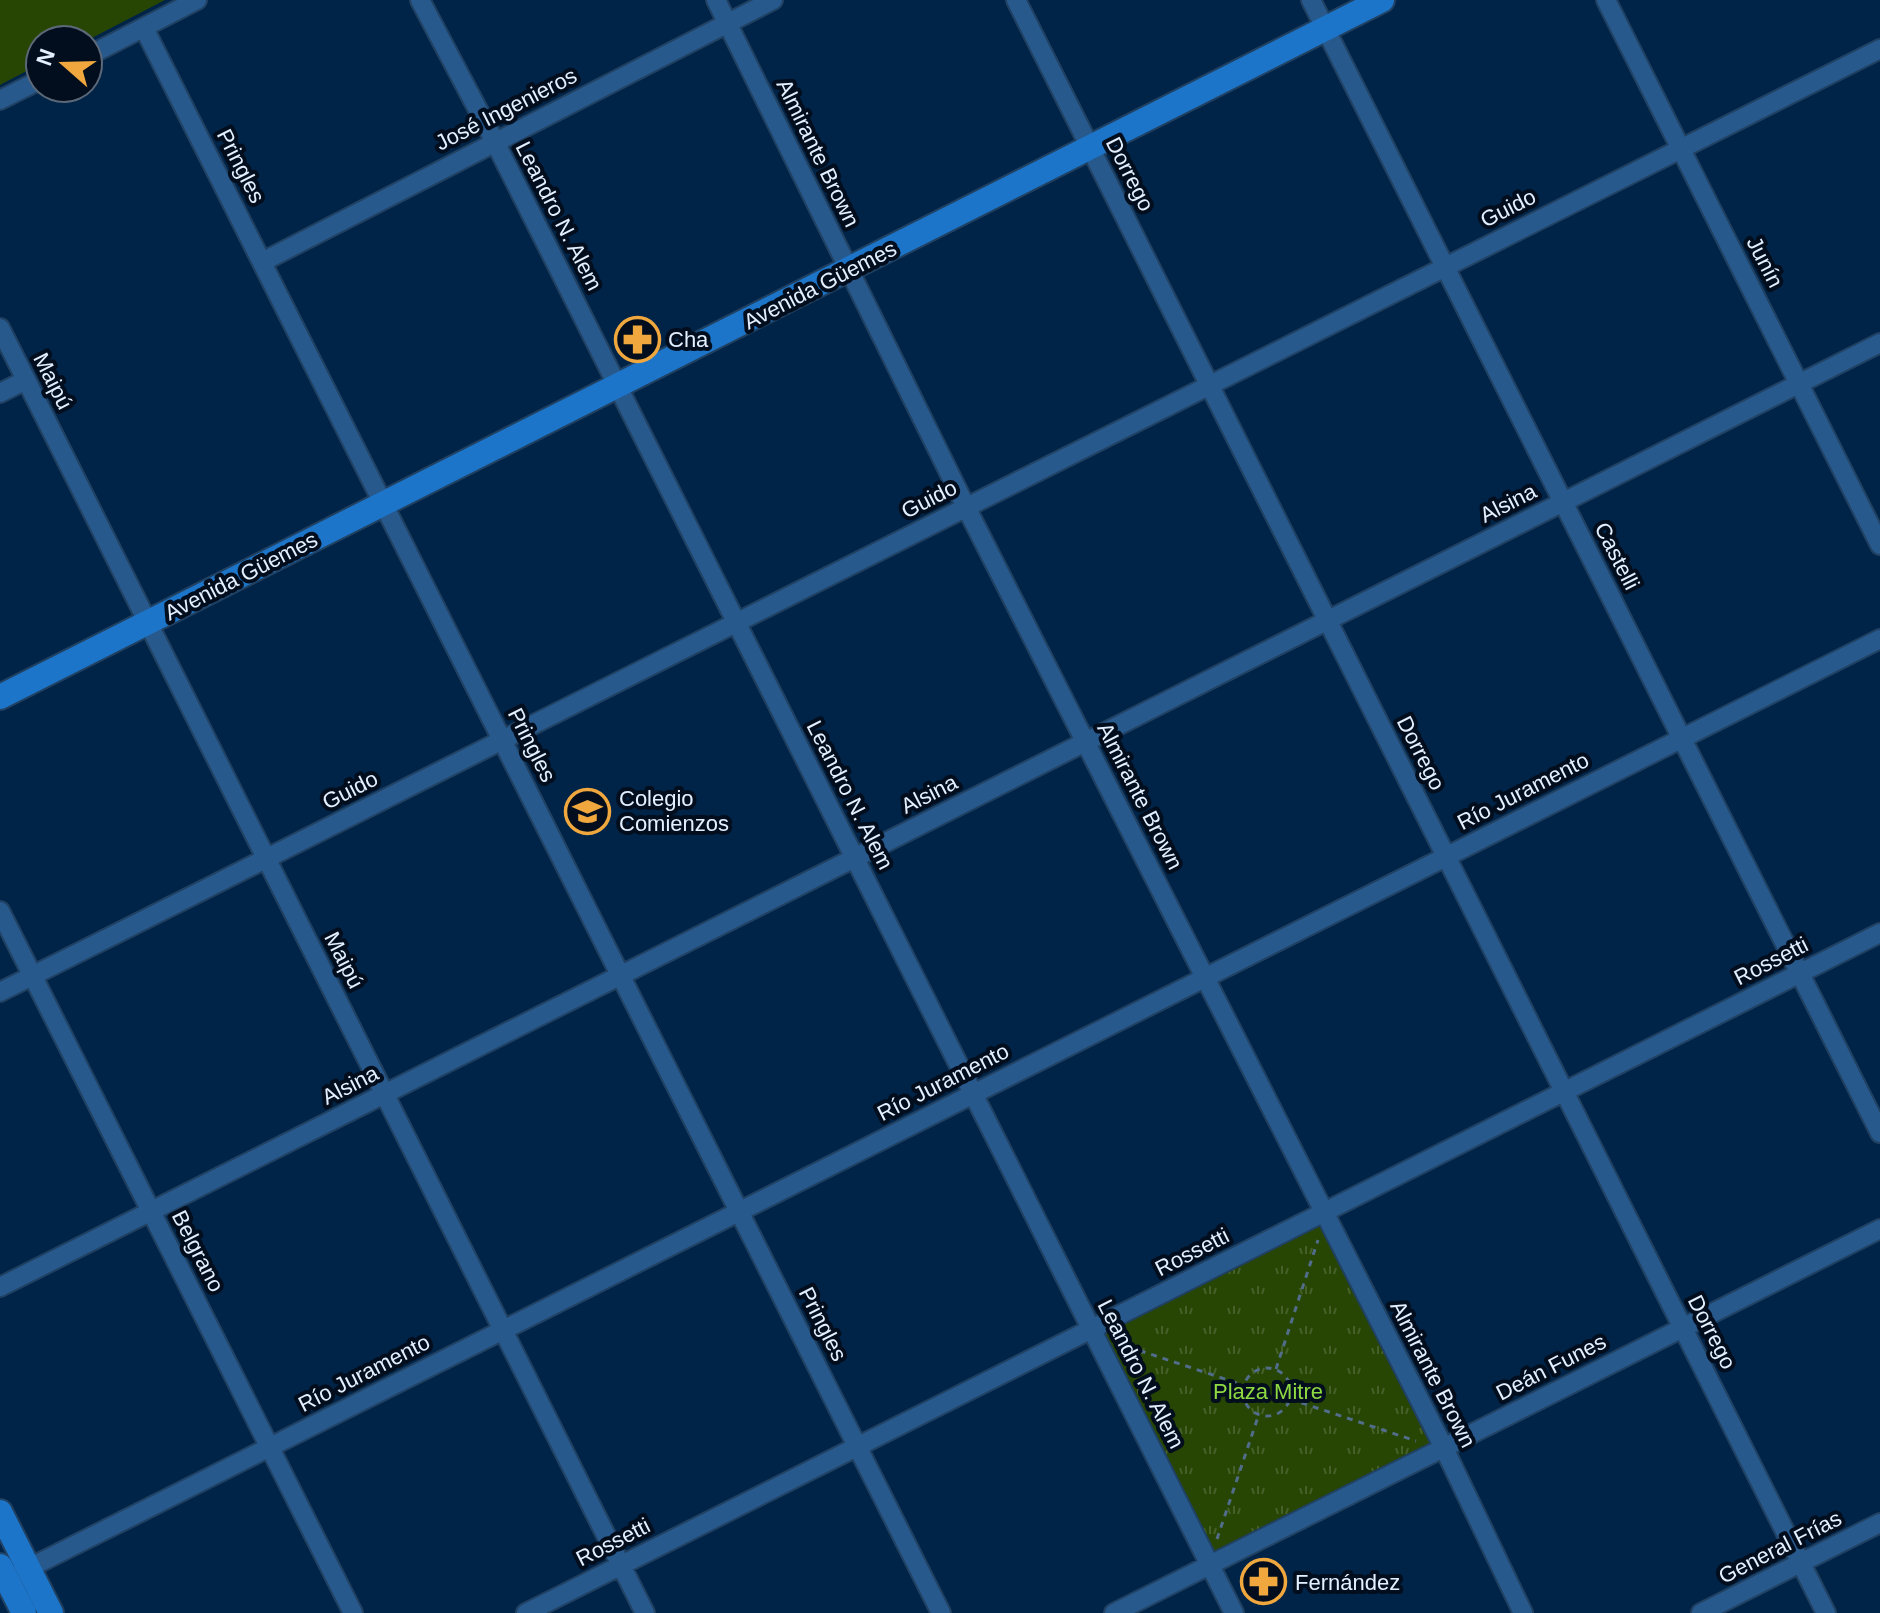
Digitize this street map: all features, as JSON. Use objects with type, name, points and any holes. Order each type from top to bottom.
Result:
[{"type":"main road","name":"Avenida Güemes","points":[[0,697],[1382,0]]},
{"type":"main road","points":[[0,1512],[9,1574],[24,1613]]},
{"type":"main road","points":[[9,1574],[51,1613]]},
{"type":"street","points":[[104,48],[197,0]]},
{"type":"street","name":"Leandro N. Alem","points":[[420,0],[495,142],[1234,1613]]},
{"type":"street","name":"Almirante Brown","points":[[716,0],[966,507],[1206,977],[1323,1220],[1444,1448],[1523,1613]]},
{"type":"street","name":"José Ingenieros","points":[[262,262],[773,0]]},
{"type":"street","name":"Dorrego","points":[[1016,0],[1826,1613]]},
{"type":"street","name":"Castelli","points":[[1311,0],[1880,1133]]},
{"type":"street","name":"Junín","points":[[1606,0],[1880,545]]},
{"type":"street","name":"Pringles","points":[[144,28],[941,1613]]},
{"type":"street","name":"Guido","points":[[0,992],[1880,49]]},
{"type":"street","points":[[0,100],[24,88]]},
{"type":"street","name":"Maipú","points":[[0,328],[645,1613]]},
{"type":"street","name":"Alsina","points":[[0,1287],[1880,343]]},
{"type":"street","points":[[0,393],[26,380]]},
{"type":"street","name":"Río Juramento","points":[[9,1574],[269,1447],[1880,639]]},
{"type":"street","name":"Belgrano","points":[[0,911],[353,1613]]},
{"type":"street","name":"Rossetti","points":[[526,1613],[1092,1329],[1323,1220],[1564,1092],[1880,933]]},
{"type":"street","name":"Deán Funes","points":[[1114,1613],[1880,1229]]},
{"type":"street","name":"General Frías","points":[[1701,1613],[1880,1523]]},
{"type":"path","points":[[1276,1369],[1323,1220]]},
{"type":"path","points":[[1117,1343],[1244,1385]]},
{"type":"path","points":[[1276,1369],[1290,1385],[1290,1399],[1278,1414],[1259,1415],[1245,1403],[1244,1385],[1256,1370],[1276,1369]]},
{"type":"path","points":[[1290,1399],[1419,1442]]},
{"type":"path","points":[[1216,1543],[1259,1415]]},
{"type":"green space","points":[[0,0],[165,0],[104,32],[104,24],[24,24],[24,72],[0,85]]},
{"type":"green space","name":"Plaza Mitre","points":[[1324,1222],[1438,1448],[1210,1560],[1098,1337]]},
{"type":"place","name":"Cha","points":[[637,339]]},
{"type":"place","name":"Colegio Comienzos","points":[[588,811]]},
{"type":"place","name":"Fernández","points":[[1264,1582]]}]
